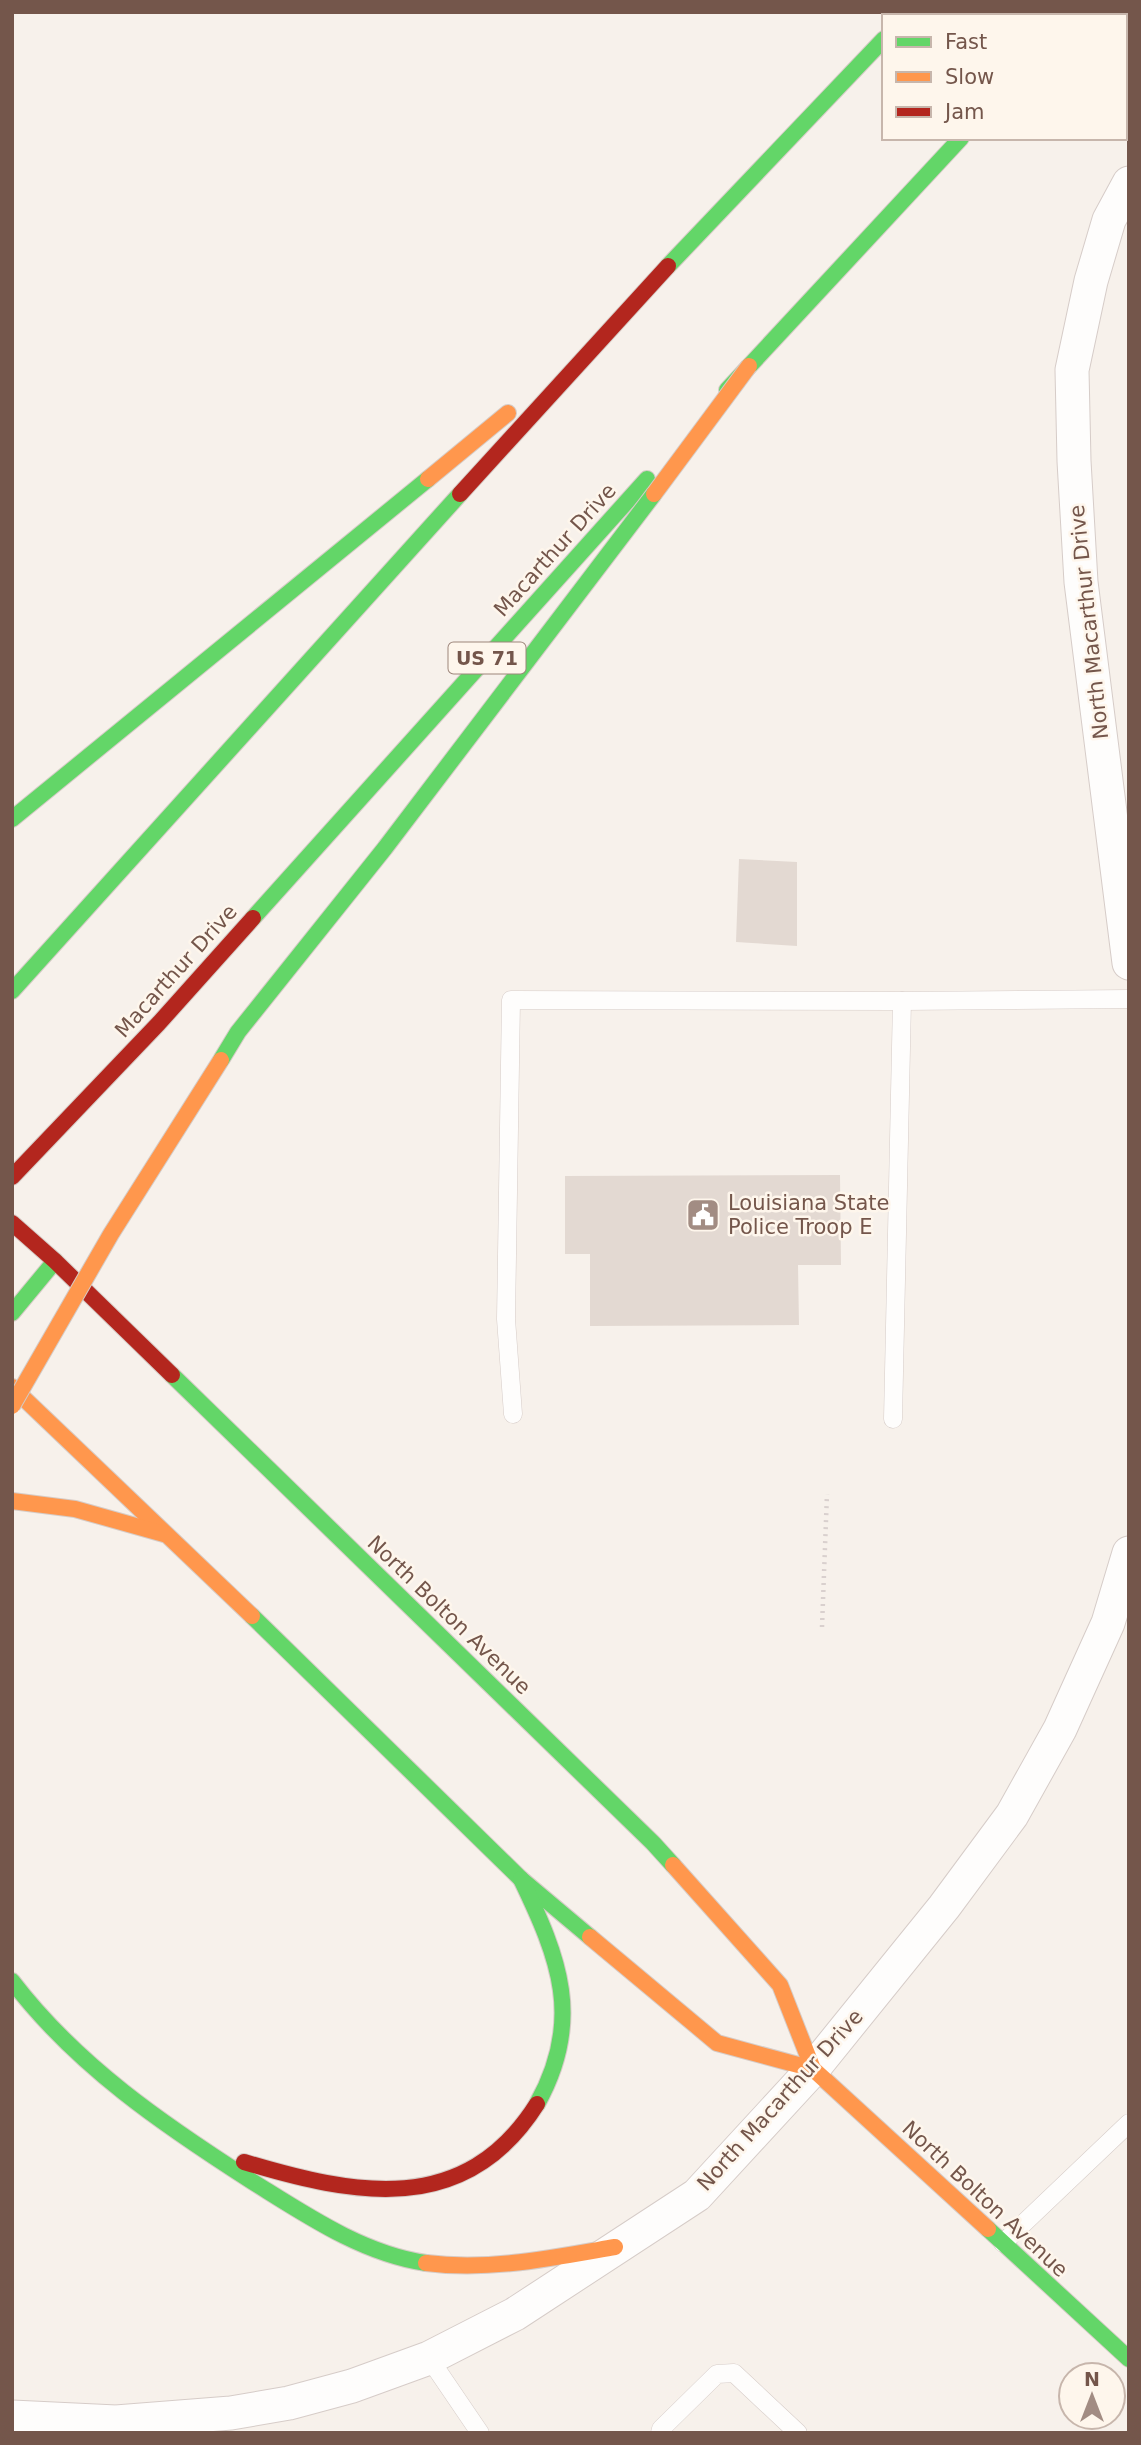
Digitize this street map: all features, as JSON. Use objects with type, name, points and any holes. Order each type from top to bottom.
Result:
[{"type":"main road","points":[[12,991],[604,334],[882,41]]},
{"type":"main road","name":"Macarthur Drive","points":[[12,1177],[159,1023],[749,366],[959,140]]},
{"type":"main road","points":[[12,819],[604,334]]},
{"type":"main road","points":[[12,1406],[111,1234],[238,1032],[385,848],[558,623],[749,366]]},
{"type":"main road","name":"North Bolton Avenue","points":[[12,1223],[55,1261],[653,1843],[780,1985],[813,2069],[1129,2358]]},
{"type":"main road","points":[[12,1313],[55,1261]]},
{"type":"main road","name":"North Bolton Avenue","points":[[12,1387],[171,1536],[521,1879],[717,2043],[813,2069]]},
{"type":"main road","points":[[12,1501],[75,1509],[171,1536]]},
{"type":"main road","points":[[197,2147],[320,2183],[378,2190],[424,2187],[473,2168],[514,2137],[543,2094],[560,2041],[564,2009],[553,1948],[521,1879]]},
{"type":"main road","points":[[12,1981],[62,2039],[158,2120],[308,2217],[364,2244],[421,2262],[475,2266],[537,2260],[615,2246]]},
{"type":"street","name":"North Macarthur Drive","points":[[1129,183],[1109,220],[1091,281],[1072,370],[1081,582],[1129,964]]},
{"type":"street","name":"North Macarthur Drive","points":[[12,2417],[117,2422],[231,2413],[289,2403],[352,2386],[429,2358],[515,2314],[615,2246],[697,2195],[813,2069],[944,1907],[1012,1815],[1060,1729],[1098,1646],[1108,1623],[1129,1553]]},
{"type":"lane","points":[[513,1414],[506,1319],[511,1000],[1129,999]]},
{"type":"lane","points":[[893,1419],[902,1001]]},
{"type":"lane","points":[[1003,2244],[1129,2123]]},
{"type":"lane","points":[[429,2358],[480,2433]]},
{"type":"lane","points":[[660,2433],[660,2429],[717,2374],[734,2373],[798,2433]]},
{"type":"path","points":[[822,1627],[827,1494]]},
{"type":"building","points":[[739,859],[797,862],[797,946],[736,942]]},
{"type":"building","name":"Louisiana State Police Troop E","points":[[840,1175],[841,1265],[798,1265],[799,1325],[590,1326],[590,1254],[565,1254],[565,1176]]},
{"type":"traffic: fast","points":[[668,266],[882,41]]},
{"type":"traffic: fast","points":[[727,390],[959,140]]},
{"type":"traffic: fast","points":[[12,819],[428,479]]},
{"type":"traffic: fast","points":[[253,918],[647,479]]},
{"type":"traffic: fast","points":[[12,991],[460,494]]},
{"type":"traffic: fast","points":[[221,1060],[238,1032],[385,848],[654,494]]},
{"type":"traffic: fast","points":[[12,1313],[55,1261]]},
{"type":"traffic: fast","points":[[172,1375],[673,1865]]},
{"type":"traffic: fast","points":[[252,1616],[521,1879],[590,1937]]},
{"type":"traffic: fast","points":[[521,1879],[555,1963],[563,2017],[560,2045],[537,2104]]},
{"type":"traffic: fast","points":[[12,1981],[37,2012],[93,2067],[187,2138],[273,2195],[336,2232],[380,2251],[426,2263]]},
{"type":"traffic: fast","points":[[988,2229],[1129,2359]]},
{"type":"traffic: slow","points":[[654,494],[749,366]]},
{"type":"traffic: slow","points":[[428,479],[508,413]]},
{"type":"traffic: slow","points":[[12,1406],[111,1234],[221,1060]]},
{"type":"traffic: slow","points":[[12,1387],[252,1616]]},
{"type":"traffic: slow","points":[[12,1501],[75,1509],[164,1534]]},
{"type":"traffic: slow","points":[[673,1865],[780,1985],[813,2069],[988,2229]]},
{"type":"traffic: slow","points":[[590,1937],[717,2043],[813,2069]]},
{"type":"traffic: slow","points":[[426,2263],[497,2264],[615,2247]]},
{"type":"traffic: jam","points":[[460,494],[668,266]]},
{"type":"traffic: jam","points":[[12,1177],[159,1023],[253,918]]},
{"type":"traffic: jam","points":[[12,1223],[172,1375]]},
{"type":"traffic: jam","points":[[244,2162],[326,2183],[366,2188],[405,2188],[442,2181],[476,2166],[508,2141],[537,2104]]},
{"type":"place","name":"Louisiana State Police Troop E","points":[[703,1215]]}]
